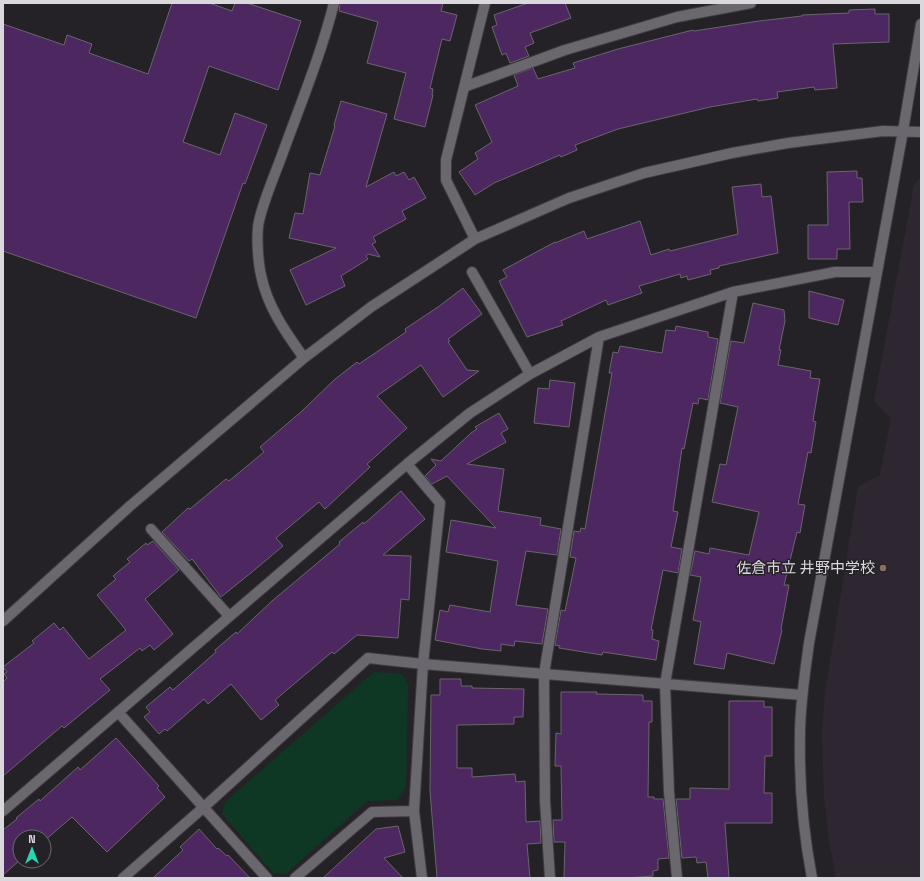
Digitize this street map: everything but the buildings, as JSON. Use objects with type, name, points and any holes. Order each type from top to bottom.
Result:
[{"type":"street","points":[[304,358],[286,332],[268,297],[261,276],[258,255],[258,222],[325,37],[334,3]]},
{"type":"street","points":[[475,239],[446,180],[446,160],[485,3]]},
{"type":"street","points":[[464,87],[565,50],[677,17],[751,3]]},
{"type":"street","points":[[812,878],[805,843],[801,798],[800,734],[802,695],[809,643],[903,131],[921,24]]},
{"type":"street","points":[[3,621],[130,506],[304,358],[371,307],[475,239],[569,198],[644,173],[732,153],[788,143],[883,131],[921,132]]},
{"type":"street","points":[[472,272],[530,374]]},
{"type":"street","points":[[3,811],[407,464],[470,413],[530,374],[599,337],[733,292],[835,272],[876,272]]},
{"type":"street","points":[[677,878],[669,792],[665,684],[733,292]]},
{"type":"street","points":[[550,878],[545,801],[544,674],[599,337]]},
{"type":"street","points":[[407,464],[440,503],[423,664],[414,811],[422,878]]},
{"type":"street","points":[[151,529],[229,616]]},
{"type":"street","points":[[123,878],[204,807],[368,658],[423,664],[802,695]]},
{"type":"street","points":[[118,712],[267,878]]},
{"type":"street","points":[[295,878],[372,812],[414,811]]},
{"type":"shaded area","name":"佐倉市立 井野中学校","points":[[921,177],[921,878],[836,878],[829,840],[824,797],[822,733],[825,693],[858,487],[880,475],[891,419],[874,401],[914,185]]},
{"type":"green space","points":[[374,672],[402,674],[408,685],[406,788],[396,800],[367,801],[287,873],[273,873],[222,814],[225,802]]},
{"type":"place","name":"佐倉市立 井野中学校","points":[[883,568]]}]
